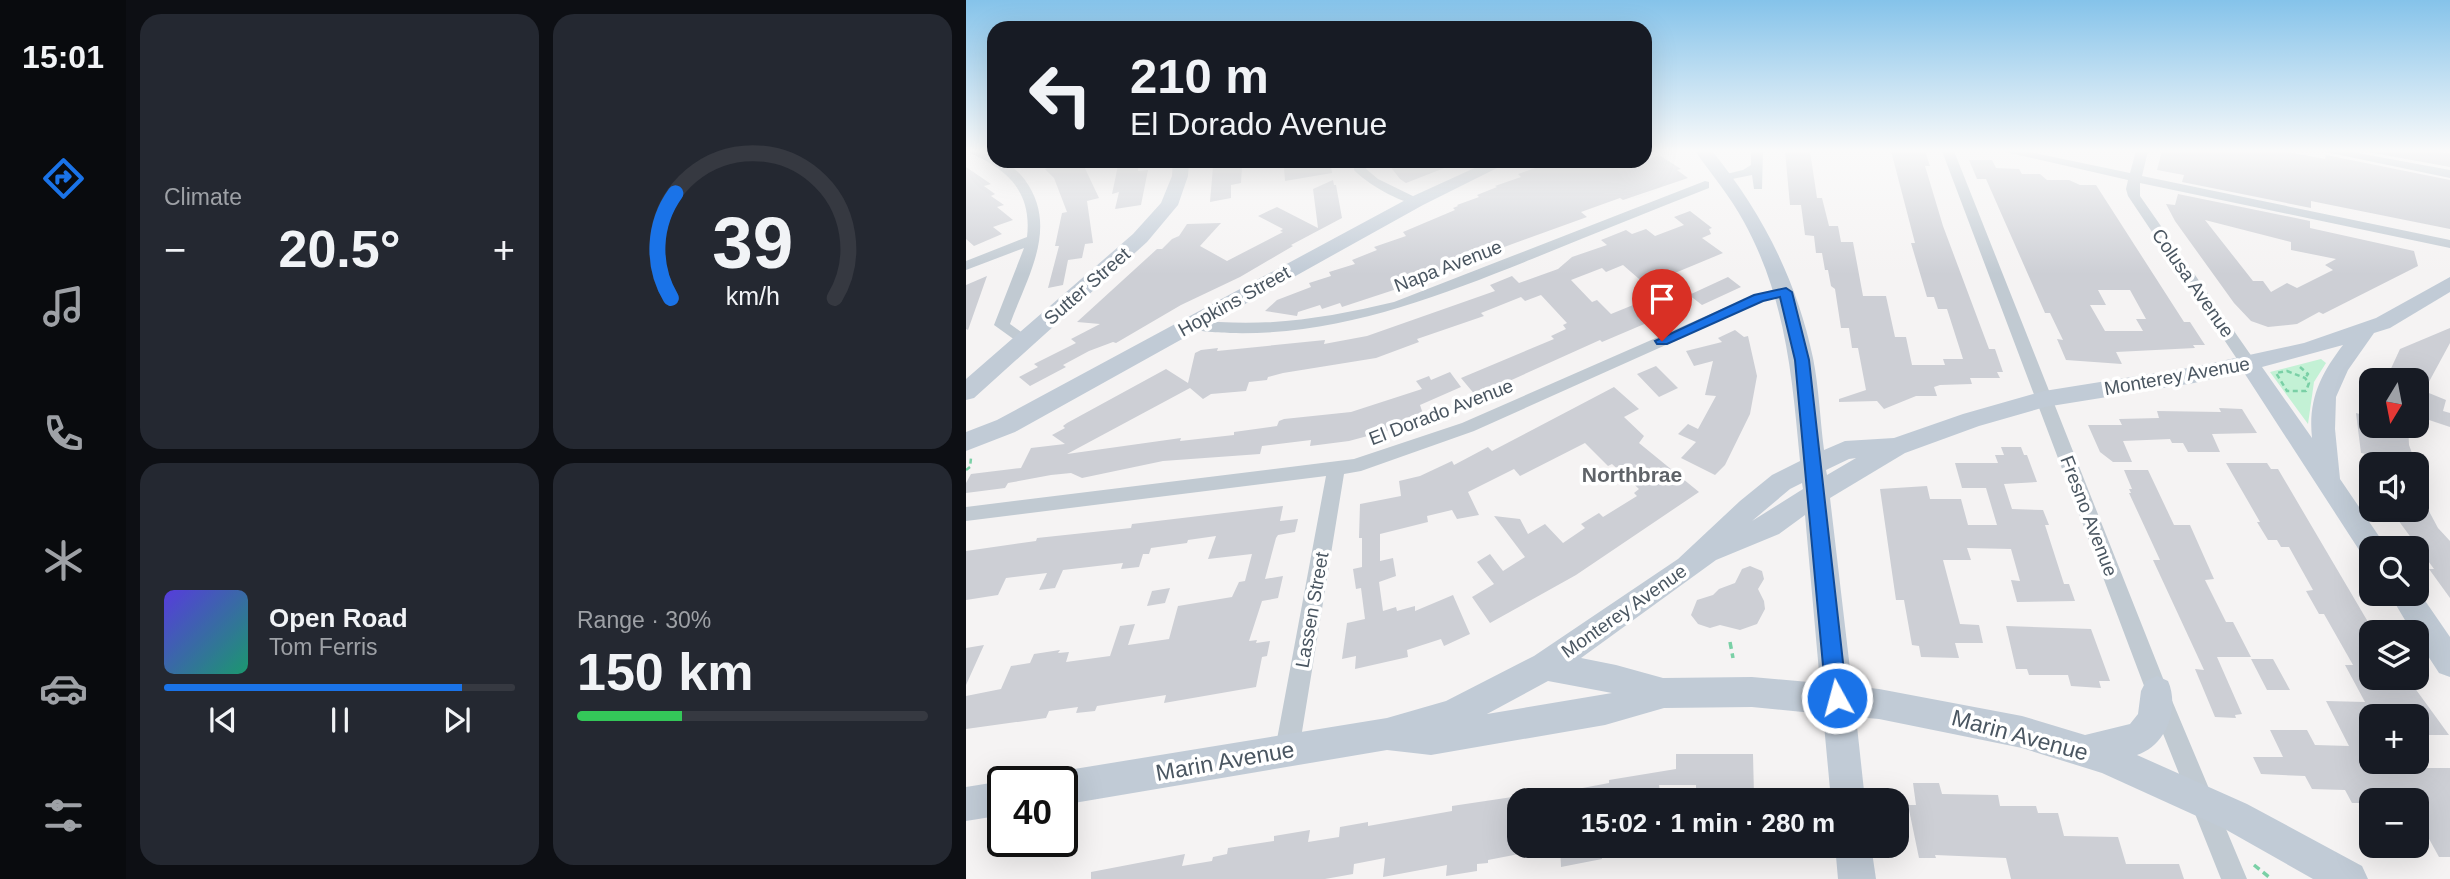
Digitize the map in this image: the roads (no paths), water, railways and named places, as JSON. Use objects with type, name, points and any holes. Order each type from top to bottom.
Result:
[{"type":"main road","name":"Sutter Street","points":[[966,392],[1130,248],[1161,215],[1175,192]]},
{"type":"main road","name":"Hopkins Street","points":[[966,442],[1006,426],[1436,192]]},
{"type":"main road","points":[[1735,192],[1767,245],[1786,292],[1802,360],[1847,788]]},
{"type":"main road","name":"Monterey Avenue","points":[[1545,666],[1703,555],[1769,526],[1813,481],[1896,446],[2044,399],[2194,375],[2309,349],[2383,323],[2450,283]]},
{"type":"main road","points":[[2330,484],[2323,433],[2323,398],[2339,363],[2366,330]]},
{"type":"main road","name":"Colusa Avenue","points":[[2249,363],[2365,536]]},
{"type":"main road","points":[[2412,606],[2450,663]]},
{"type":"main road","name":"Marin Avenue","points":[[1078,785],[1387,734],[1451,715],[1505,690],[1545,666],[1616,679],[1664,693]]},
{"type":"main road","points":[[2084,751],[2140,738],[2154,720],[2157,691]]},
{"type":"main road","name":"Marin Avenue","points":[[1387,734],[1431,740],[1605,710],[1664,693],[1752,692],[1837,698],[1995,726],[2084,751],[2203,801],[2349,879]]},
{"type":"main road","points":[[966,804],[987,801]]},
{"type":"main road","points":[[1855,858],[1857,879]]},
{"type":"street","points":[[1024,340],[1002,325],[1032,240],[1037,215],[1030,192]]},
{"type":"street","points":[[1396,192],[1416,201]]},
{"type":"street","name":"Napa Avenue","points":[[1192,324],[1230,330],[1378,311],[1424,297],[1687,192]]},
{"type":"street","name":"Fresno Avenue","points":[[1964,192],[2157,691],[2234,879]]},
{"type":"street","name":"Colusa Avenue","points":[[2134,192],[2134,196],[2249,363]]},
{"type":"street","points":[[2201,192],[2450,244]]},
{"type":"street","points":[[966,266],[1032,240]]},
{"type":"street","name":"El Dorado Avenue","points":[[966,514],[1336,470],[1382,458],[1437,440],[1759,298],[1786,292]]},
{"type":"street","name":"Lassen Street","points":[[1287,750],[1336,470]]},
{"type":"district","name":"Northbrae","points":[[1632,474]]}]
